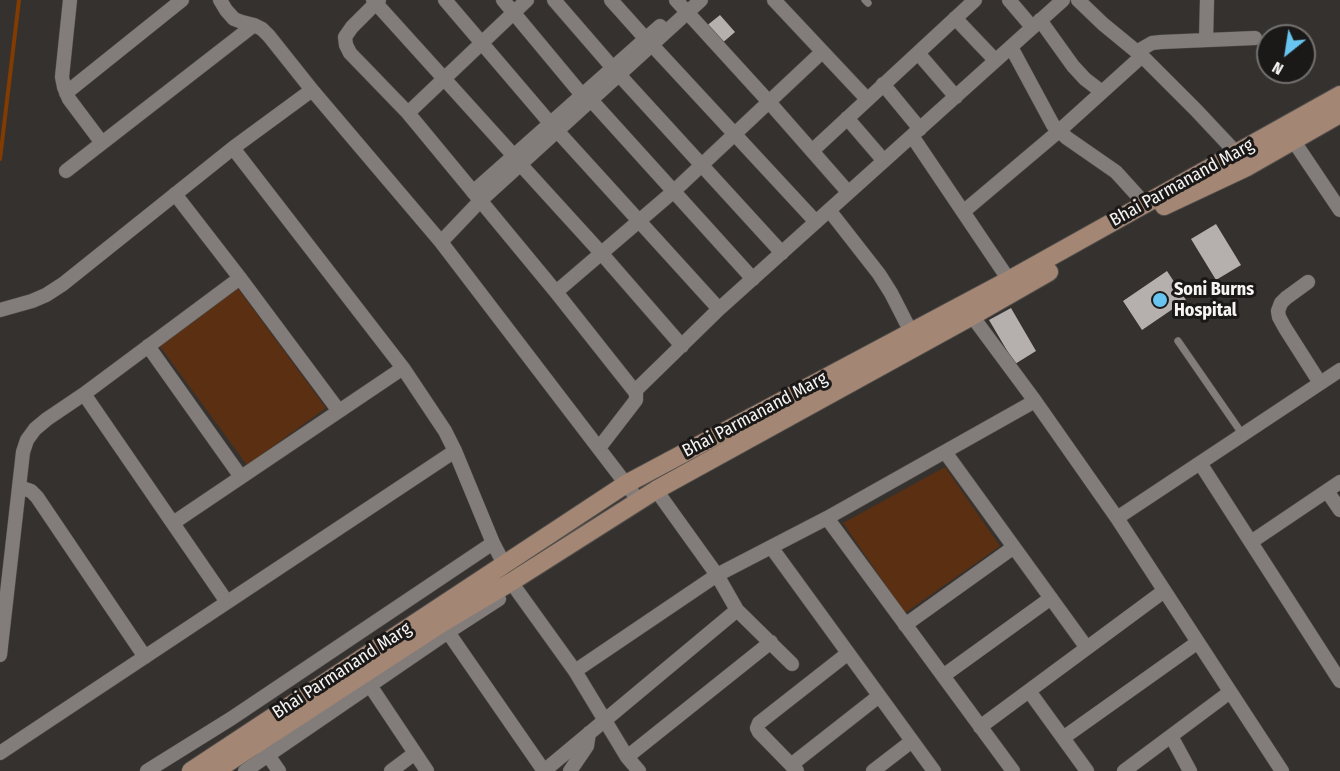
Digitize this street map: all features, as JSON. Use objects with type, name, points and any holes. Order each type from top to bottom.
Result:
[{"type":"street","points":[[66,93],[182,0]]},
{"type":"street","points":[[220,0],[234,19],[254,25],[269,36],[441,243],[639,501]]},
{"type":"street","points":[[445,0],[554,127],[719,309]]},
{"type":"street","points":[[503,0],[587,97],[753,279]]},
{"type":"street","points":[[408,113],[527,0]]},
{"type":"street","points":[[554,0],[782,253]]},
{"type":"street","points":[[611,0],[816,222]]},
{"type":"street","points":[[441,243],[476,197],[649,42],[683,5],[701,0]]},
{"type":"street","points":[[774,0],[867,99]]},
{"type":"street","points":[[812,151],[975,0]]},
{"type":"street","points":[[1009,0],[1036,24],[1085,79],[1102,92]]},
{"type":"street","points":[[635,391],[719,309],[1064,0]]},
{"type":"street","points":[[1078,0],[1103,24],[1140,53],[1242,160]]},
{"type":"street","points":[[1206,40],[1207,0]]},
{"type":"street","points":[[72,1],[62,77],[69,99],[102,143]]},
{"type":"street","points":[[599,448],[636,400],[635,391],[408,113],[350,53],[345,37],[376,1],[682,345]]},
{"type":"street","points":[[683,5],[848,192]]},
{"type":"street","points":[[955,18],[995,60]]},
{"type":"street","points":[[66,171],[254,25]]},
{"type":"street","points":[[963,212],[1059,131],[1152,43],[1256,38]]},
{"type":"street","points":[[1011,47],[1048,117],[1059,131],[1116,172],[1145,204]]},
{"type":"street","points":[[556,292],[674,191],[822,52]]},
{"type":"street","points":[[918,52],[956,97]]},
{"type":"street","points":[[883,84],[916,132],[963,212],[1009,280]]},
{"type":"street","points":[[0,310],[32,302],[54,290],[233,148],[312,90]]},
{"type":"street","name":"Bhai Parmanand Marg","points":[[215,771],[263,748],[656,490],[969,310],[1160,208],[1290,132],[1340,95]]},
{"type":"street","name":"Bhai Parmanand Marg","points":[[1290,132],[1340,114]]},
{"type":"street","points":[[847,118],[884,160]]},
{"type":"street","points":[[1290,132],[1340,210]]},
{"type":"street","points":[[233,148],[403,368],[445,431],[504,564]]},
{"type":"street","name":"Bhai Parmanand Marg","points":[[191,771],[626,484],[911,332],[969,310],[1009,280],[1145,204],[1242,160]]},
{"type":"street","points":[[175,194],[339,411]]},
{"type":"street","points":[[829,210],[879,274],[911,332]]},
{"type":"street","points":[[0,655],[23,452],[34,429],[240,278]]},
{"type":"street","points":[[1308,282],[1281,303],[1278,310],[1285,328],[1320,383]]},
{"type":"street","points":[[969,310],[1117,518],[1282,771]]},
{"type":"street","points":[[148,346],[241,477]]},
{"type":"street","points":[[173,523],[403,368]]},
{"type":"street","points":[[1117,518],[1340,370]]},
{"type":"street","points":[[84,394],[226,602]]},
{"type":"street","points":[[575,671],[717,575],[827,518],[1035,401]]},
{"type":"street","points":[[0,753],[455,451]]},
{"type":"street","points":[[945,452],[1087,648]]},
{"type":"street","points":[[1200,463],[1340,681]]},
{"type":"street","points":[[1251,542],[1340,482]]},
{"type":"street","points":[[19,487],[31,491],[37,497],[145,657]]},
{"type":"street","points":[[656,490],[717,575],[737,610],[792,664]]},
{"type":"street","points":[[1327,491],[1340,510]]},
{"type":"street","points":[[827,518],[1013,771]]},
{"type":"street","points":[[147,771],[232,718],[494,543]]},
{"type":"street","points":[[771,547],[934,771]]},
{"type":"street","points":[[905,625],[1014,547]]},
{"type":"street","points":[[513,585],[575,671],[627,757],[639,771]]},
{"type":"street","points":[[980,727],[1164,591]]},
{"type":"street","points":[[943,676],[1051,598]]},
{"type":"street","points":[[445,627],[544,771],[737,610]]},
{"type":"street","points":[[627,757],[771,642]]},
{"type":"street","points":[[1063,738],[1198,642]]},
{"type":"street","points":[[847,654],[759,723],[757,728],[759,732],[794,768],[879,696]]},
{"type":"street","points":[[366,680],[427,771]]},
{"type":"street","points":[[1029,691],[1087,771]]},
{"type":"street","points":[[1124,771],[1230,692]]},
{"type":"street","points":[[570,771],[587,746],[589,733]]},
{"type":"street","points":[[1171,736],[1190,771]]},
{"type":"street","points":[[873,771],[912,741]]},
{"type":"street","points":[[245,771],[263,748],[279,771]]},
{"type":"street","points":[[391,771],[415,753]]},
{"type":"lane","points":[[1178,341],[1243,435]]},
{"type":"shaded area","points":[[237,287],[326,408],[247,465],[159,345]]},
{"type":"shaded area","points":[[945,467],[1000,546],[905,613],[843,523]]},
{"type":"building","points":[[720,15],[735,32],[720,45],[705,27]]},
{"type":"building","points":[[1216,224],[1241,265],[1216,280],[1191,239]]},
{"type":"building","points":[[1167,271],[1186,300],[1142,330],[1123,301]]},
{"type":"building","points":[[1011,308],[1036,351],[1015,364],[989,320]]},
{"type":"waterway","points":[[0,159],[19,0]]},
{"type":"place","name":"Soni Burns Hospital","points":[[1160,300]]}]
